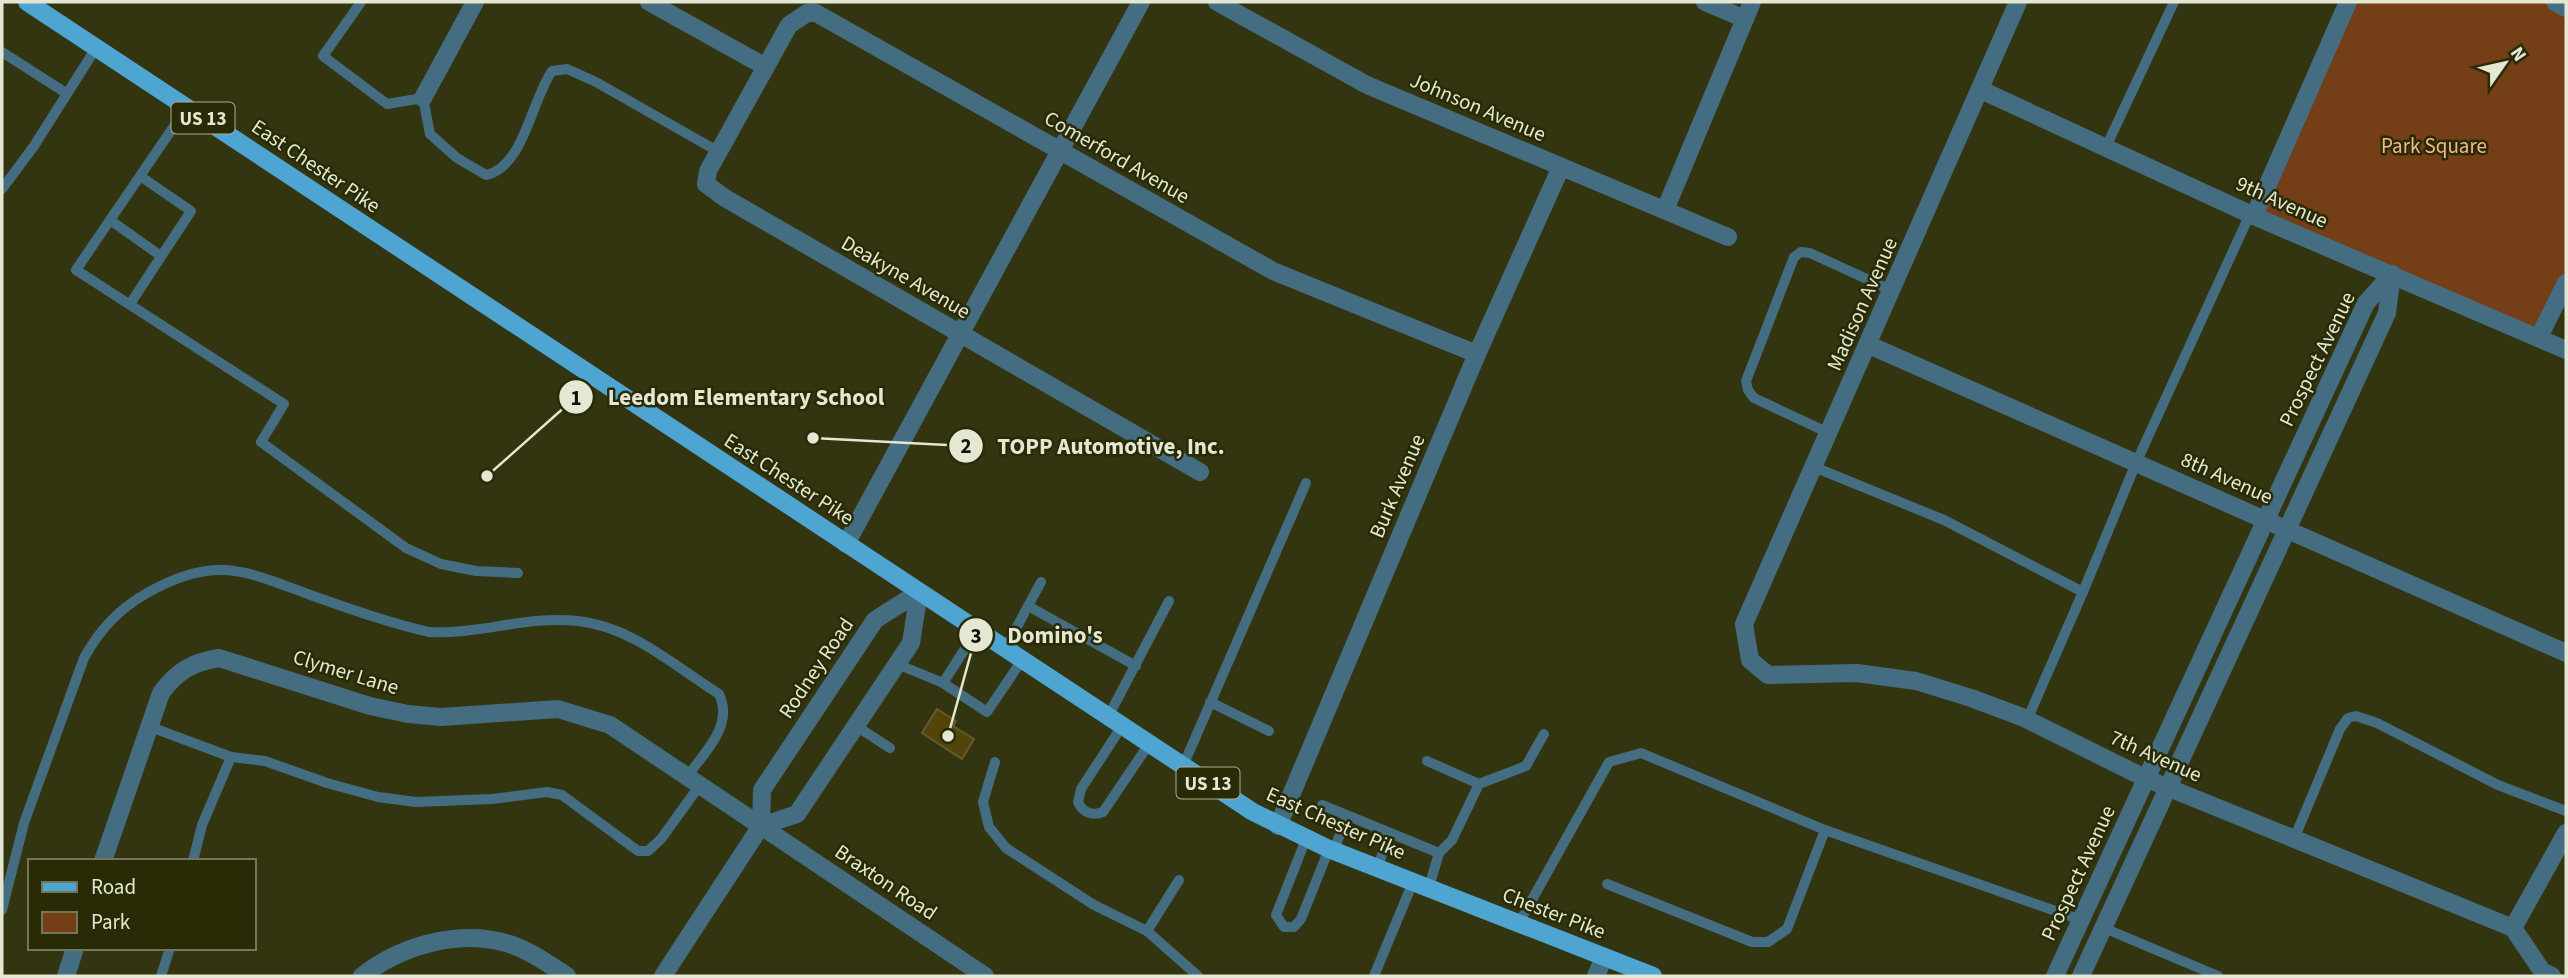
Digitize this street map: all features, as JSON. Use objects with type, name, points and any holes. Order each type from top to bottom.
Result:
[{"type":"main road","name":"East Chester Pike","points":[[27,2],[1182,766],[1278,826],[1427,887]]},
{"type":"main road","name":"Chester Pike","points":[[1427,887],[1648,975]]},
{"type":"street","points":[[423,98],[475,2]]},
{"type":"street","points":[[649,2],[764,66]]},
{"type":"street","points":[[846,544],[1141,2]]},
{"type":"street","name":"Johnson Avenue","points":[[1217,2],[1367,85],[1728,237]]},
{"type":"street","points":[[1665,210],[1749,10],[1705,2]]},
{"type":"street","name":"Madison Avenue","points":[[1744,624],[2018,2]]},
{"type":"street","points":[[2252,215],[2348,2]]},
{"type":"street","points":[[2554,2],[2566,8]]},
{"type":"street","name":"Comerford Avenue","points":[[764,66],[789,25],[807,8],[1273,271],[1477,354]]},
{"type":"street","name":"Deakyne Avenue","points":[[764,66],[708,171],[706,184],[1200,472]]},
{"type":"street","name":"9th Avenue","points":[[1981,90],[2252,215],[2566,350]]},
{"type":"street","name":"Burk Avenue","points":[[1278,826],[1477,354],[1561,167]]},
{"type":"street","name":"Prospect Avenue","points":[[2055,976],[2366,303],[2392,274]]},
{"type":"street","name":"Prospect Avenue","points":[[2081,976],[2387,313],[2392,274]]},
{"type":"street","points":[[2539,337],[2566,283]]},
{"type":"street","name":"8th Avenue","points":[[1869,345],[2566,653]]},
{"type":"street","points":[[663,976],[761,825],[797,814],[856,726],[911,643],[919,592]]},
{"type":"street","name":"Rodney Road","points":[[761,825],[762,790],[876,620],[919,592]]},
{"type":"street","name":"7th Avenue","points":[[1744,624],[1750,660],[1768,675],[1857,673],[1916,681],[1971,698],[2027,720],[2168,788],[2513,929]]},
{"type":"street","name":"Clymer Lane","points":[[104,859],[148,726],[162,693],[172,678],[199,661],[219,658],[238,661],[370,706],[408,714],[441,717],[558,709],[583,715],[610,725],[761,825]]},
{"type":"street","name":"Braxton Road","points":[[761,825],[985,976]]},
{"type":"street","points":[[2552,976],[2542,971],[2513,929],[2566,833]]},
{"type":"street","points":[[362,976],[380,962],[407,950],[460,939],[513,945],[567,976]]},
{"type":"street","points":[[66,976],[74,950]]},
{"type":"street","points":[[1596,976],[1604,957]]},
{"type":"lane","points":[[361,2],[323,56],[387,104],[423,98],[430,134],[457,158],[486,175],[500,172],[510,162],[541,87],[552,71],[566,69],[596,82],[719,152]]},
{"type":"lane","points":[[2106,147],[2174,2]]},
{"type":"lane","points":[[2,189],[34,146],[96,48]]},
{"type":"lane","points":[[2,52],[66,93]]},
{"type":"lane","points":[[187,107],[76,270],[284,404],[261,442],[406,548],[441,564],[476,571],[518,573]]},
{"type":"lane","points":[[130,304],[191,211],[140,176]]},
{"type":"lane","points":[[2027,720],[2136,463],[2252,215]]},
{"type":"lane","points":[[110,220],[161,256]]},
{"type":"lane","points":[[1829,433],[1754,398],[1746,381],[1794,257],[1801,252],[1810,253],[1893,290]]},
{"type":"lane","points":[[1814,467],[1944,520],[2083,592]]},
{"type":"lane","points":[[1182,766],[1306,482]]},
{"type":"lane","points":[[2,910],[24,823],[90,647],[124,608],[183,576],[228,569],[260,575],[314,596],[429,632],[577,620],[649,645],[719,694],[723,703],[723,726],[661,839],[648,852],[638,851],[562,795],[547,792],[492,799],[416,802],[378,797],[327,783],[265,761],[231,757],[148,726]]},
{"type":"lane","points":[[1005,649],[1041,582]]},
{"type":"lane","points":[[1149,744],[1103,812],[1085,812],[1078,802],[1081,789],[1115,722],[1136,666],[1170,601]]},
{"type":"lane","points":[[1028,606],[1136,666]]},
{"type":"lane","points":[[943,683],[977,631]]},
{"type":"lane","points":[[897,664],[943,683],[987,712],[1022,660]]},
{"type":"lane","points":[[1210,702],[1269,731]]},
{"type":"lane","points":[[2294,839],[2340,729],[2348,718],[2356,716],[2376,723],[2498,785],[2566,811]]},
{"type":"lane","points":[[856,726],[890,748]]},
{"type":"lane","points":[[1374,976],[1427,887],[1438,853],[1452,840],[1479,784],[1526,766],[1544,734]]},
{"type":"lane","points":[[1519,923],[1609,762],[1619,757],[1641,753],[1825,830],[2081,920]]},
{"type":"lane","points":[[194,859],[202,825],[231,757]]},
{"type":"lane","points":[[1427,761],[1479,784]]},
{"type":"lane","points":[[995,762],[982,802],[989,827],[1006,848],[1094,905],[1147,931],[1198,976]]},
{"type":"lane","points":[[1322,805],[1438,853]]},
{"type":"lane","points":[[1306,839],[1276,915],[1284,927],[1294,926],[1301,919],[1347,816]]},
{"type":"lane","points":[[1607,884],[1752,942],[1768,942],[1787,929],[1825,830]]},
{"type":"lane","points":[[1377,867],[1390,834]]},
{"type":"lane","points":[[1147,931],[1180,880]]},
{"type":"lane","points":[[2104,928],[2218,976]]},
{"type":"lane","points":[[161,976],[169,950]]},
{"type":"green space","name":"Park Square","points":[[2356,2],[2549,2],[2566,10],[2566,283],[2539,337],[2254,216]]},
{"type":"building","points":[[937,709],[956,721],[953,726],[974,739],[962,759],[922,733]]},
{"type":"place","name":"TOPP Automotive, Inc.","points":[[813,438]]},
{"type":"place","name":"Leedom Elementary School","points":[[487,476]]},
{"type":"place","name":"Domino's","points":[[948,736]]}]
